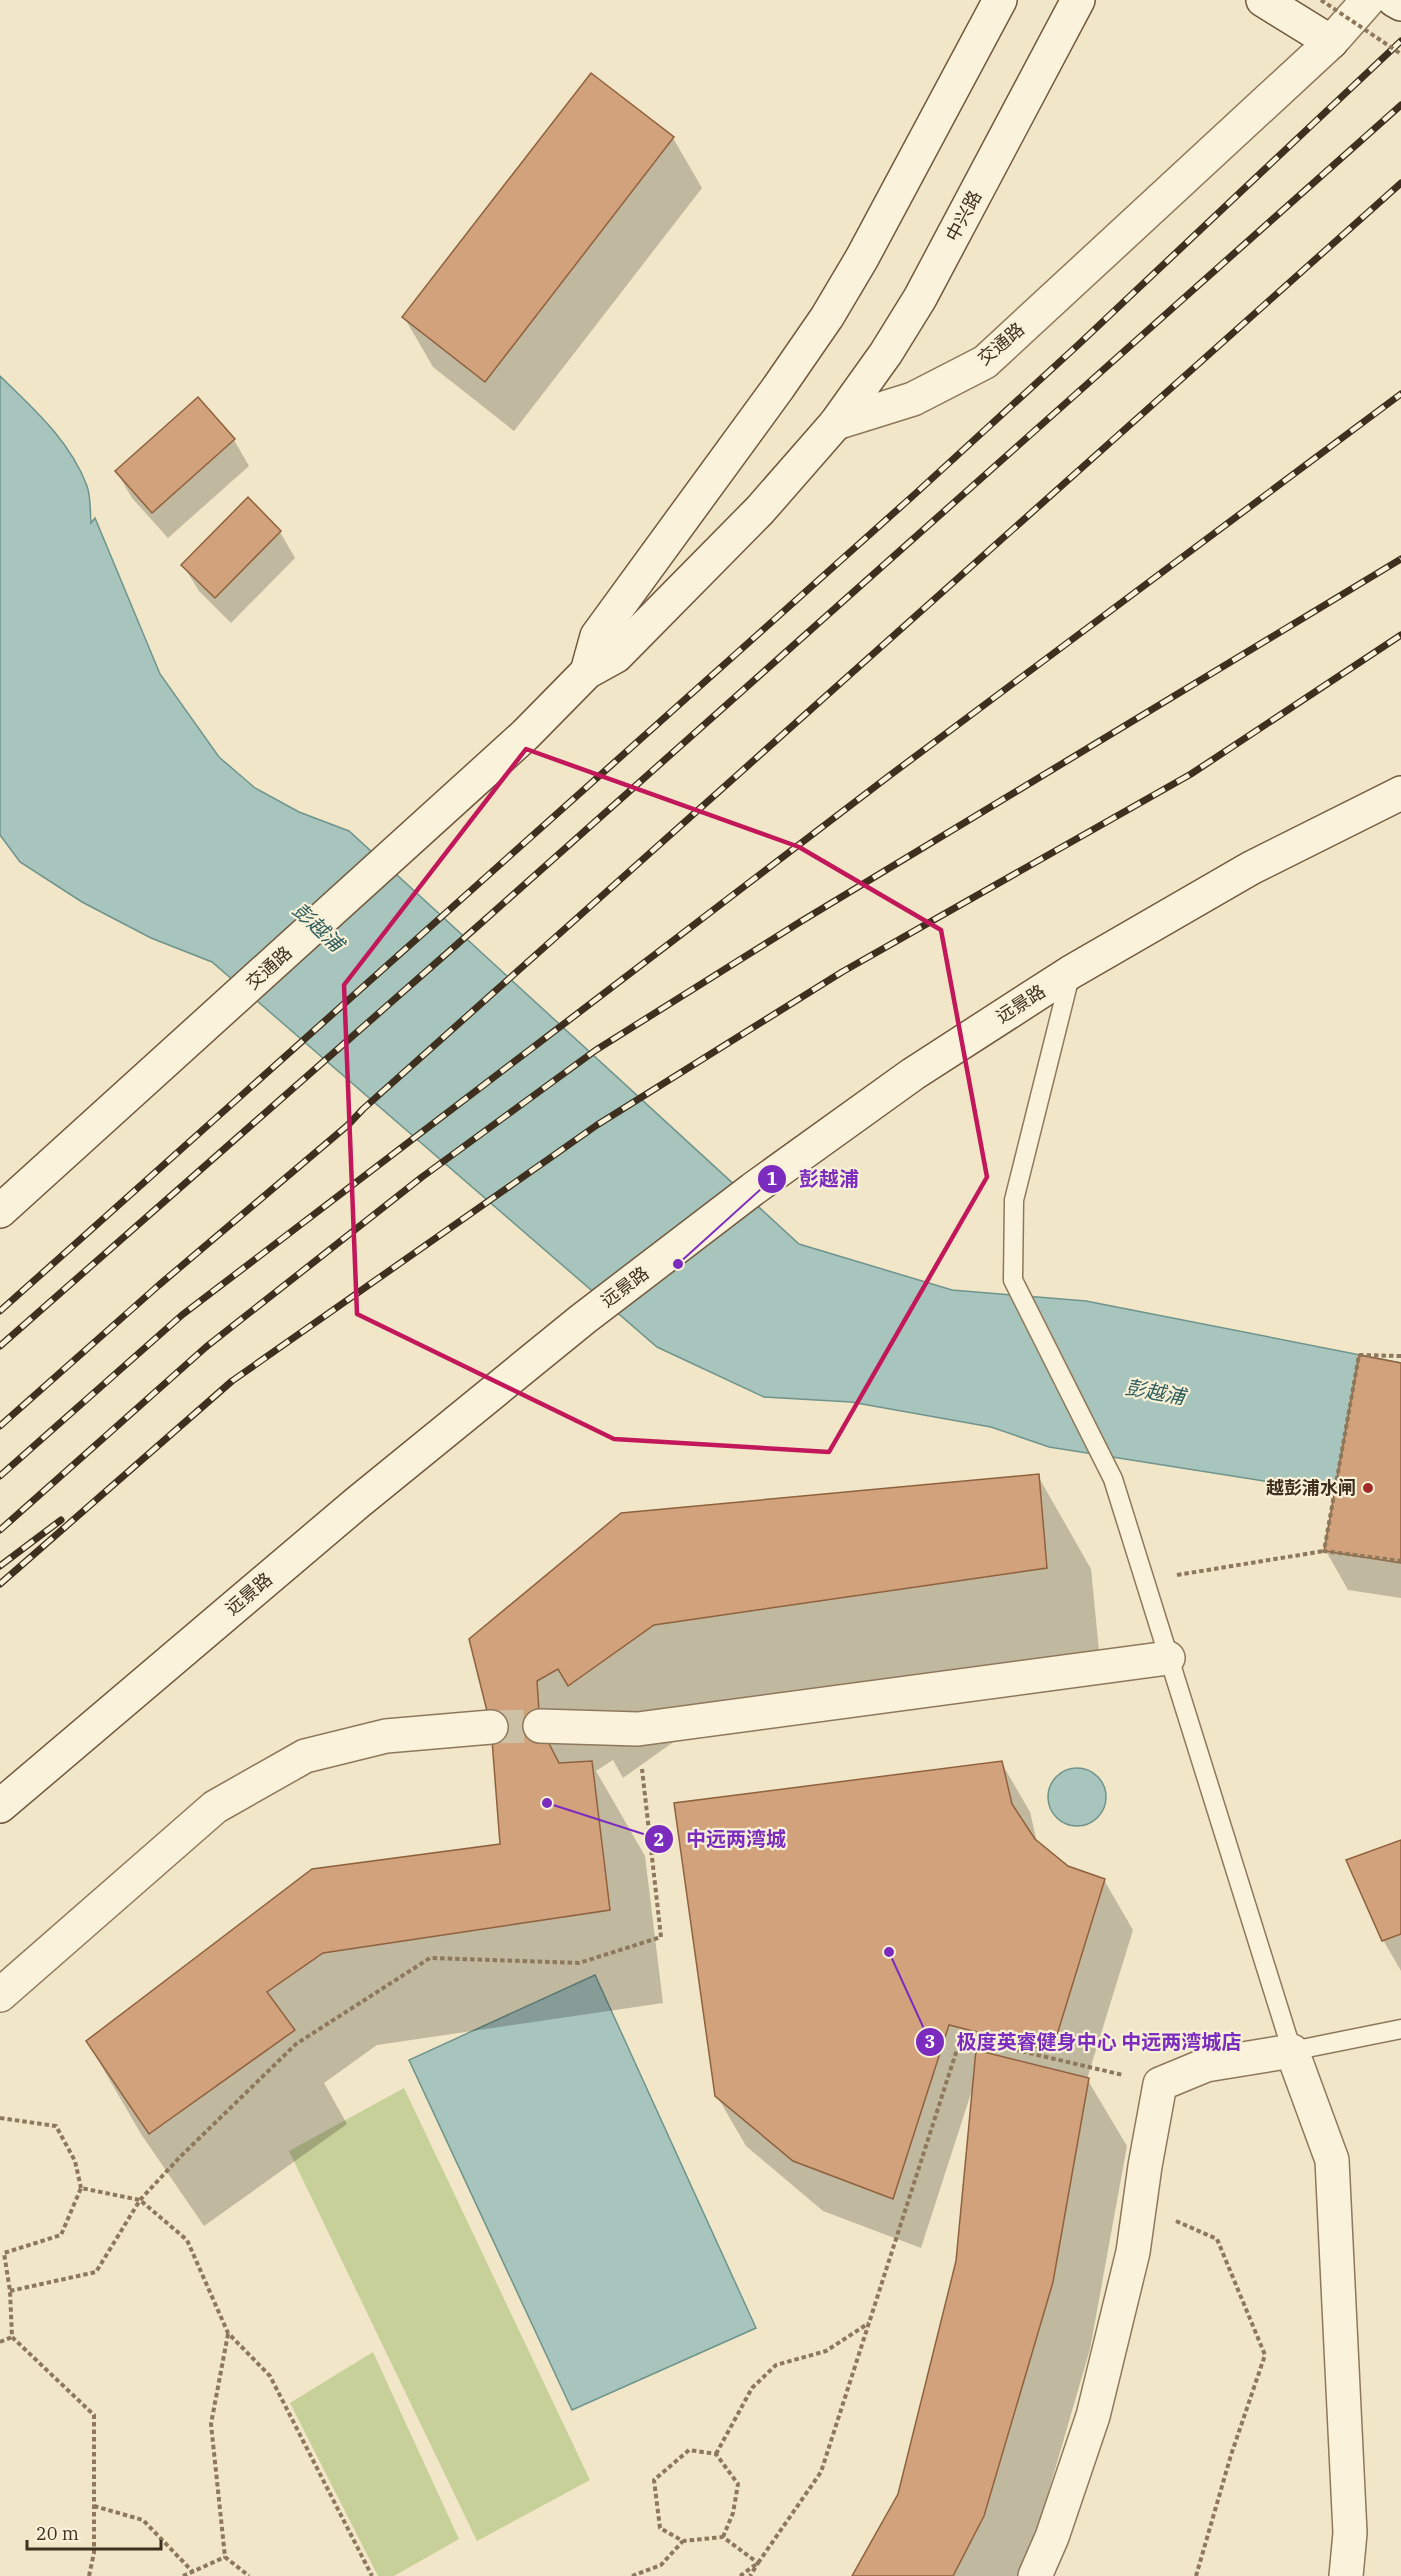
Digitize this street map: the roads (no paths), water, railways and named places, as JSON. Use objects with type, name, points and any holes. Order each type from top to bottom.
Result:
[{"type":"street","name":"交通路","points":[[587,672],[597,636],[827,317],[862,258],[1000,0]]},
{"type":"street","name":"中兴路","points":[[836,423],[886,353],[920,298],[1077,0]]},
{"type":"street","points":[[1263,0],[1331,42]]},
{"type":"street","name":"交通路","points":[[0,1211],[525,735],[587,672],[616,656],[760,510],[836,423],[913,399],[985,362],[1331,42],[1368,0]]},
{"type":"street","points":[[1394,0],[1401,4]]},
{"type":"street","name":"远景路","points":[[0,1806],[348,1510],[583,1319],[753,1189],[913,1074],[1071,972],[1251,868],[1401,793]]},
{"type":"street","points":[[540,1726],[638,1729],[1167,1658]]},
{"type":"street","points":[[0,1995],[215,1807],[305,1756],[387,1736],[492,1727]]},
{"type":"street","points":[[1035,2576],[1052,2537],[1093,2416],[1133,2252],[1160,2084],[1206,2065],[1292,2051],[1332,2160],[1350,2534],[1346,2576]]},
{"type":"lane","points":[[1071,972],[1014,1200],[1013,1280],[1113,1479],[1167,1658],[1292,2051],[1401,2029]]},
{"type":"water","points":[[0,376],[50,427],[71,454],[87,486],[91,523],[95,518],[160,674],[219,757],[255,788],[299,812],[349,831],[799,1244],[952,1290],[1086,1301],[1401,1363],[1401,1507],[1333,1492],[1049,1447],[991,1427],[851,1402],[764,1397],[657,1347],[212,962],[151,938],[82,902],[20,862],[0,835]]},
{"type":"water","points":[[1071,1768],[1083,1768],[1098,1776],[1106,1791],[1106,1803],[1098,1818],[1083,1826],[1071,1826],[1056,1818],[1048,1803],[1048,1791],[1056,1776]]},
{"type":"water","points":[[595,1975],[756,2328],[572,2410],[409,2060]]},
{"type":"tunnel","points":[[491,1727],[540,1726]]},
{"type":"railway","points":[[0,1311],[915,494],[1078,345],[1401,41]]},
{"type":"railway","points":[[0,1346],[479,925],[1401,105]]},
{"type":"railway","points":[[0,1426],[159,1285],[348,1125],[363,1109],[1401,183]]},
{"type":"railway","points":[[0,1476],[182,1315],[889,776],[1401,394]]},
{"type":"railway","points":[[0,1530],[206,1347],[422,1177],[596,1050],[800,922],[1401,559]]},
{"type":"railway","points":[[0,1584],[232,1381],[597,1125],[842,972],[1191,774],[1401,635]]},
{"type":"railway","points":[[0,1566],[61,1520]]},
{"type":"place","name":"彭越浦","points":[[678,1264]]},
{"type":"place","name":"越彭浦水闸","points":[[1368,1488]]},
{"type":"place","name":"中远两湾城","points":[[547,1803]]},
{"type":"place","name":"极度英睿健身中心 中远两湾城店","points":[[889,1952]]}]
